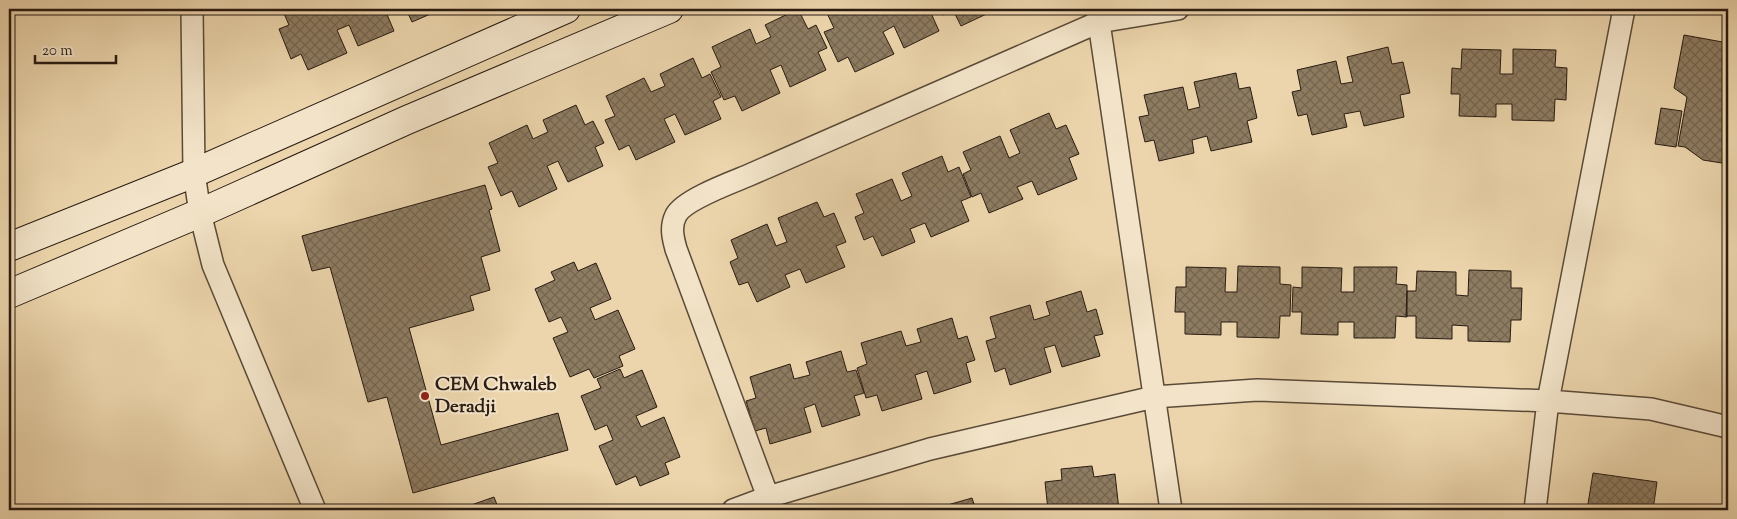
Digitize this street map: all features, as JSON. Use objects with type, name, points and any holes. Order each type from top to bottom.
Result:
[{"type":"main road","points":[[9,247],[194,173],[566,9]]},
{"type":"main road","points":[[9,294],[200,213],[407,120],[669,9]]},
{"type":"street","points":[[192,9],[194,173],[200,213],[213,265],[239,323],[315,510]]},
{"type":"street","points":[[768,497],[676,249],[672,232],[676,215],[685,206],[713,190],[1098,15],[1178,9]]},
{"type":"street","points":[[1535,510],[1548,401],[1624,9]]},
{"type":"street","points":[[1098,15],[1171,510]]},
{"type":"street","points":[[733,510],[768,497],[930,449],[1154,397],[1257,390],[1548,401],[1651,409],[1728,427]]},
{"type":"building","points":[[282,9],[394,9],[386,12],[394,31],[358,46],[349,25],[337,30],[347,53],[308,70],[301,54],[291,59],[279,29],[289,25]]},
{"type":"building","points":[[406,9],[442,9],[412,22]]},
{"type":"building","points":[[798,9],[808,29],[816,25],[827,48],[818,52],[826,70],[790,87],[781,65],[770,70],[780,93],[742,111],[735,96],[724,100],[711,72],[721,67],[712,47],[750,29],[756,44],[771,37],[765,25]]},
{"type":"building","points":[[825,9],[940,9],[931,13],[939,31],[904,48],[894,26],[883,32],[894,54],[855,72],[848,57],[838,62],[824,32],[834,28]]},
{"type":"building","points":[[940,9],[997,9],[961,26],[953,10],[943,15]]},
{"type":"building","points":[[1684,35],[1728,43],[1728,164],[1703,160],[1685,147],[1678,146],[1687,97],[1674,88]]},
{"type":"building","points":[[1388,47],[1392,64],[1403,62],[1410,93],[1400,95],[1404,117],[1364,126],[1360,111],[1344,114],[1347,127],[1312,135],[1307,114],[1298,116],[1292,92],[1301,90],[1297,70],[1336,61],[1341,84],[1353,82],[1347,57]]},
{"type":"building","points":[[1462,49],[1501,50],[1500,74],[1513,74],[1513,49],[1556,50],[1555,67],[1567,68],[1566,100],[1555,99],[1554,121],[1512,120],[1512,104],[1496,104],[1496,117],[1459,116],[1460,94],[1451,94],[1452,68],[1461,69]]},
{"type":"building","points":[[693,58],[702,78],[710,74],[721,97],[713,101],[721,119],[685,135],[675,114],[664,119],[675,142],[636,160],[629,145],[619,150],[605,120],[615,116],[606,96],[644,78],[651,92],[665,86],[660,74]]},
{"type":"building","points":[[1236,73],[1239,89],[1250,87],[1257,118],[1247,121],[1252,142],[1211,151],[1207,136],[1192,140],[1194,153],[1159,161],[1154,140],[1145,142],[1139,117],[1149,115],[1144,95],[1183,87],[1188,110],[1200,107],[1194,82]]},
{"type":"building","points":[[576,105],[585,125],[593,121],[604,143],[595,147],[603,166],[568,182],[558,161],[547,166],[557,189],[519,207],[512,191],[501,196],[488,167],[498,163],[489,143],[527,125],[533,139],[548,132],[543,120]]},
{"type":"building","points":[[1661,108],[1682,111],[1676,147],[1655,144]]},
{"type":"building","points":[[1049,113],[1056,129],[1066,125],[1079,154],[1069,158],[1077,179],[1038,195],[1032,181],[1017,187],[1023,199],[989,213],[981,193],[972,197],[963,174],[971,170],[963,152],[1000,136],[1009,158],[1020,153],[1010,130]]},
{"type":"building","points":[[942,156],[948,172],[959,167],[971,197],[961,201],[969,221],[931,237],[925,223],[910,229],[915,242],[882,256],[873,236],[864,240],[855,217],[864,213],[856,194],[892,179],[901,201],[912,196],[902,173]]},
{"type":"building","points":[[485,185],[492,209],[489,210],[500,251],[481,257],[490,290],[470,296],[474,310],[409,328],[441,445],[558,413],[568,450],[413,493],[387,397],[368,402],[330,267],[312,271],[302,236]]},
{"type":"building","points":[[817,202],[824,217],[834,213],[846,242],[836,246],[845,267],[806,283],[800,269],[785,275],[790,287],[757,302],[748,282],[739,285],[730,262],[738,258],[731,240],[767,224],[776,246],[787,242],[778,218]]},
{"type":"building","points":[[574,262],[578,271],[596,263],[611,299],[590,308],[595,320],[618,310],[635,349],[619,356],[623,366],[594,378],[589,369],[570,377],[553,338],[568,332],[561,317],[549,322],[535,289],[555,280],[551,272]]},
{"type":"building","points":[[1238,266],[1280,267],[1280,284],[1291,285],[1290,316],[1280,316],[1279,338],[1237,337],[1237,322],[1221,322],[1221,335],[1185,334],[1185,312],[1175,312],[1176,287],[1186,287],[1186,267],[1226,268],[1225,292],[1237,292]]},
{"type":"building","points":[[1302,267],[1342,268],[1341,292],[1354,292],[1354,267],[1397,267],[1396,284],[1407,285],[1407,317],[1396,316],[1395,338],[1354,338],[1354,322],[1338,322],[1338,335],[1301,334],[1302,312],[1292,312],[1293,287],[1302,288]]},
{"type":"building","points":[[1469,270],[1511,271],[1511,288],[1522,288],[1521,320],[1511,320],[1510,342],[1468,341],[1468,326],[1452,325],[1452,339],[1416,338],[1416,316],[1406,316],[1407,291],[1416,291],[1417,271],[1456,272],[1456,295],[1468,296]]},
{"type":"building","points":[[1081,291],[1087,312],[1096,309],[1103,334],[1094,336],[1100,356],[1062,367],[1055,345],[1044,348],[1051,372],[1010,385],[1005,368],[995,372],[986,341],[996,338],[990,317],[1030,305],[1034,320],[1050,315],[1046,302]]},
{"type":"building","points":[[952,318],[958,339],[967,336],[975,360],[966,363],[971,382],[934,394],[927,371],[915,375],[922,399],[882,411],[877,395],[866,398],[857,368],[867,364],[861,343],[901,331],[906,346],[921,342],[917,329]]},
{"type":"building","points":[[841,351],[847,372],[856,370],[864,393],[854,396],[860,415],[822,427],[815,404],[804,408],[811,432],[770,444],[766,428],[755,431],[746,401],[756,398],[750,377],[790,364],[794,379],[810,375],[806,362]]},
{"type":"building","points":[[620,369],[624,378],[642,370],[657,407],[636,416],[641,427],[664,417],[680,457],[665,463],[669,474],[640,486],[636,476],[616,485],[599,446],[613,440],[607,425],[595,430],[581,396],[601,388],[597,379]]},
{"type":"building","points":[[1092,466],[1094,477],[1115,474],[1119,510],[1048,510],[1045,482],[1062,480],[1061,469]]},
{"type":"building","points":[[1593,473],[1657,482],[1653,510],[1587,510]]},
{"type":"building","points":[[494,497],[499,510],[457,510]]},
{"type":"building","points":[[972,498],[976,510],[938,510],[937,508]]},
{"type":"place","name":"CEM Chwaleb Deradji","points":[[425,396]]}]
